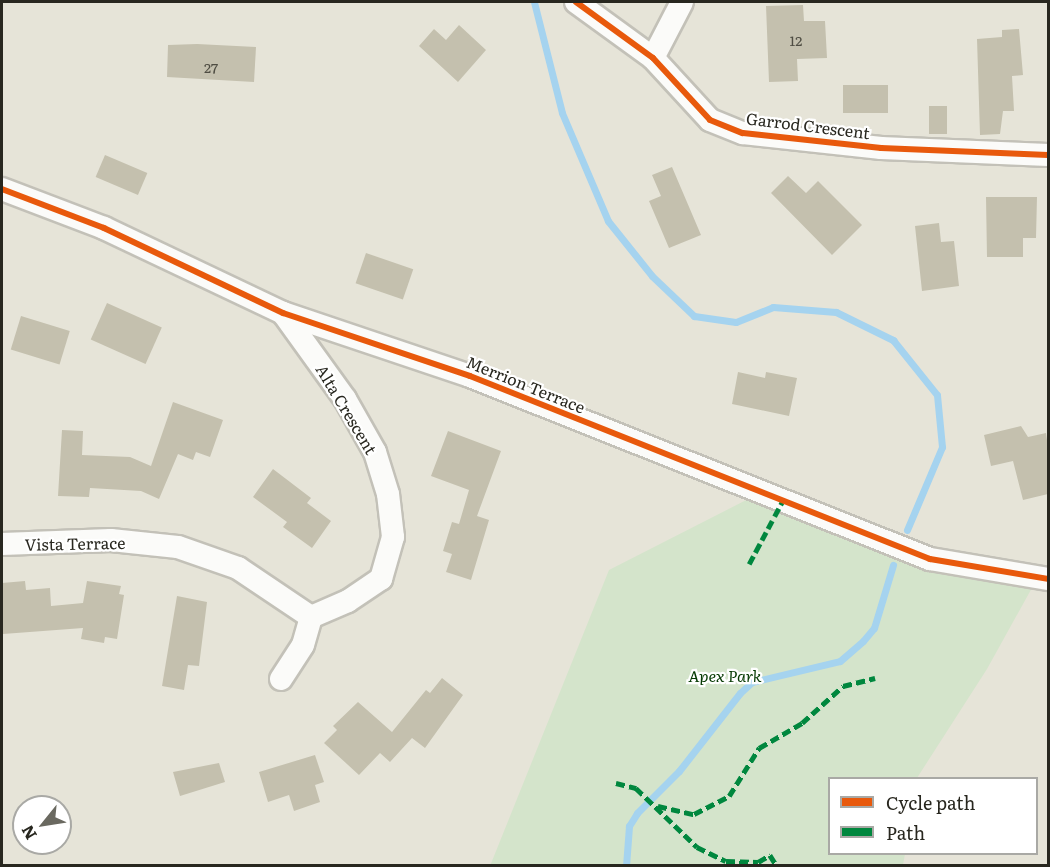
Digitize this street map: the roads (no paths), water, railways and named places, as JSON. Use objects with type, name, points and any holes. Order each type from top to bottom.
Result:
[{"type":"street","name":"Garrod Crescent","points":[[576,2],[653,58],[710,120],[743,132],[881,148],[1048,155]]},
{"type":"street","points":[[653,58],[682,2]]},
{"type":"street","name":"Merrion Terrace","points":[[2,189],[104,228],[283,313],[470,376],[930,559],[1048,579]]},
{"type":"street","name":"Alta Crescent","points":[[283,313],[345,399],[375,452],[388,494],[393,537],[381,579],[348,601],[310,617]]},
{"type":"street","name":"Vista Terrace","points":[[2,544],[111,540],[178,547],[238,568],[310,617]]},
{"type":"street","points":[[281,679],[303,645],[310,617]]},
{"type":"waterway","points":[[534,2],[562,113],[608,221],[652,276],[694,316],[736,322],[773,307],[836,312],[893,340],[937,395],[942,447],[907,530]]},
{"type":"waterway","points":[[626,866],[629,826],[637,813],[679,771],[740,693],[752,682],[840,661],[874,628],[893,565]]},
{"type":"park label","name":"Apex Park","points":[[725,675]]}]
